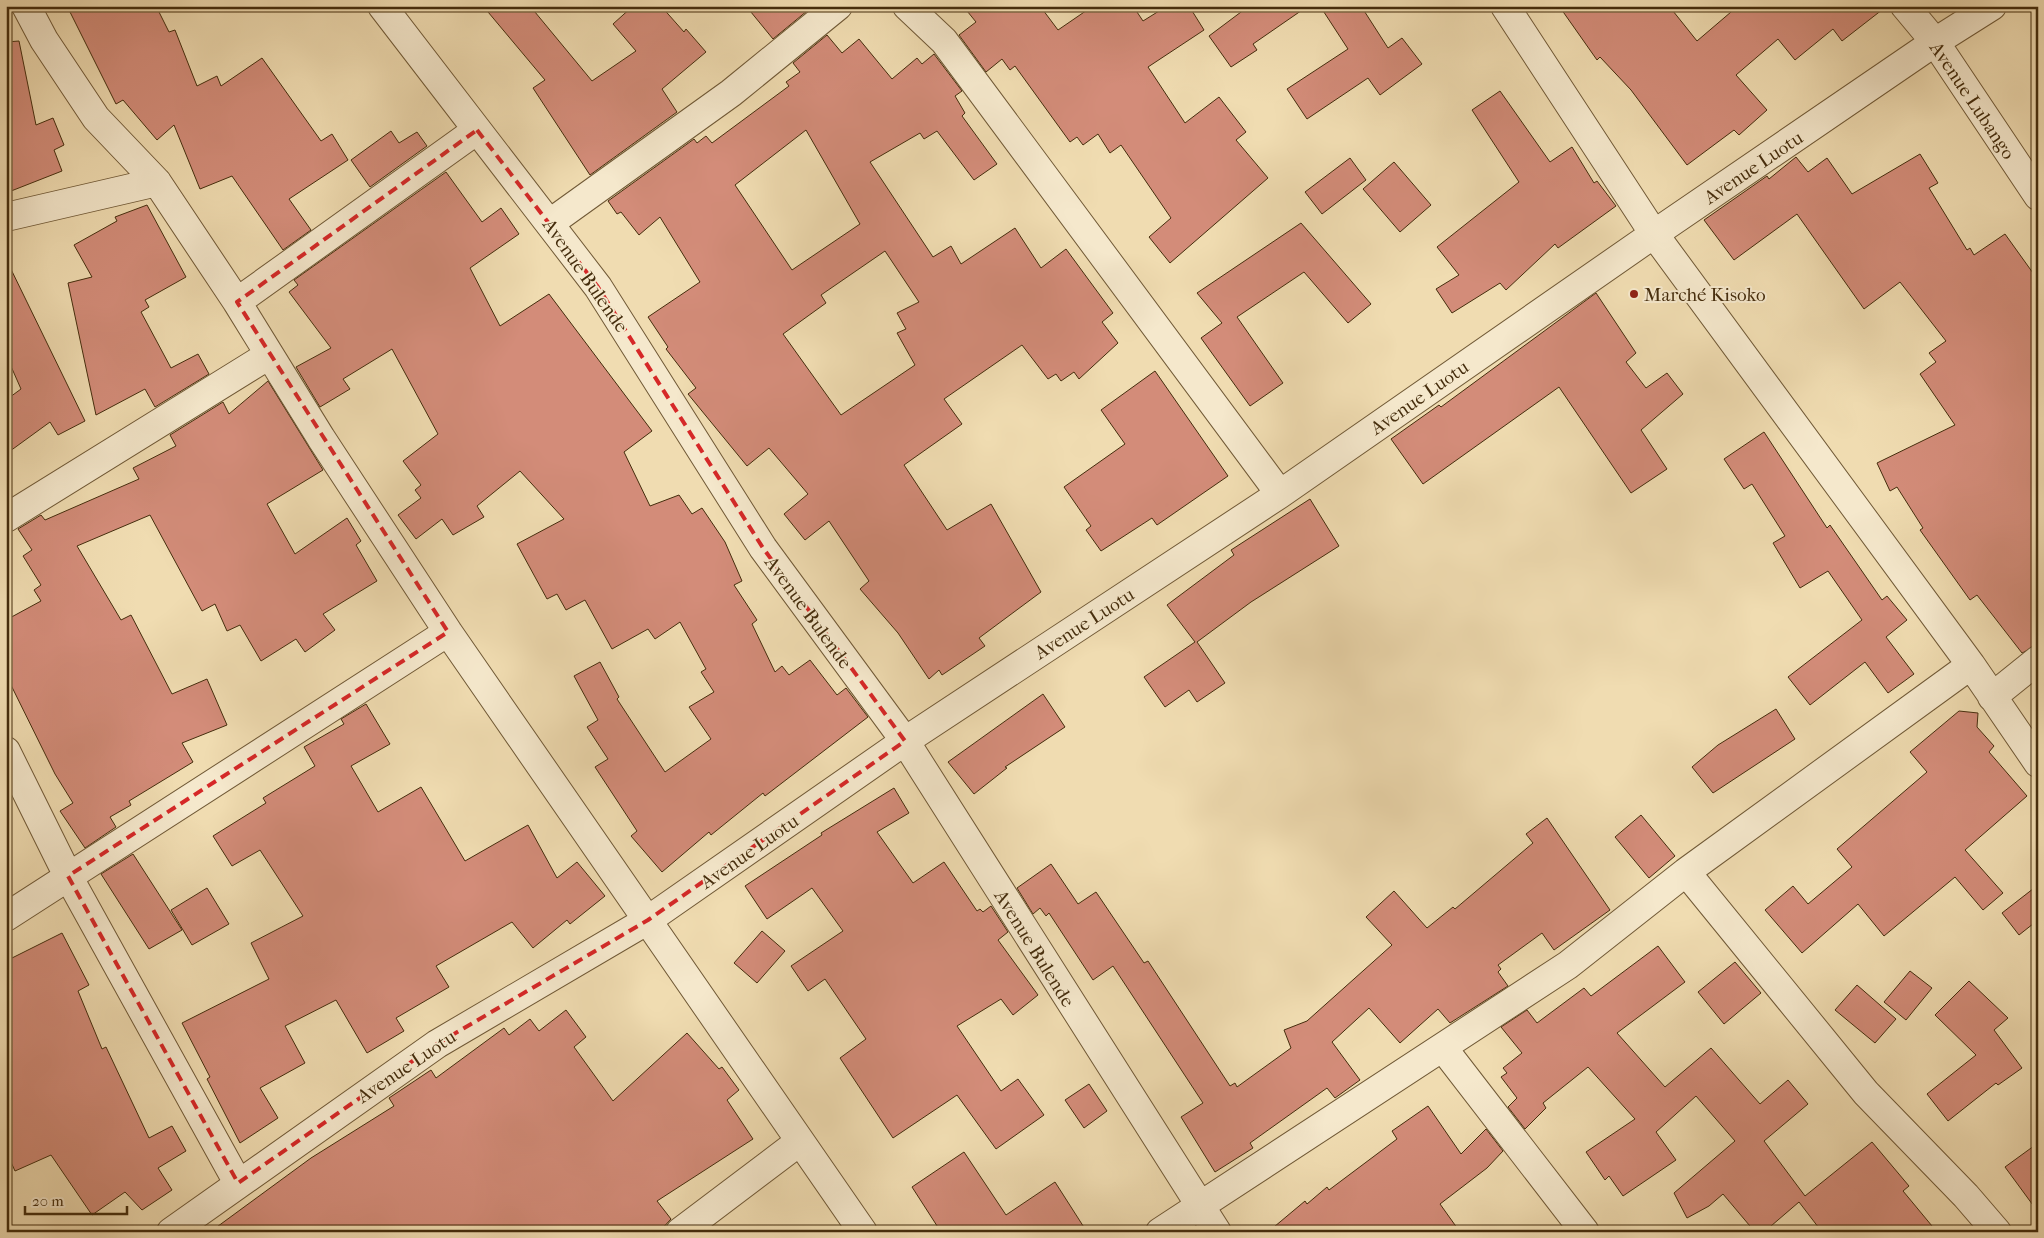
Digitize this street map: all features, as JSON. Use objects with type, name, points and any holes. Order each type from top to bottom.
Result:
[{"type":"street","points":[[26,6],[44,40],[96,118],[157,182],[237,302],[321,438],[448,632],[863,1232]]},
{"type":"street","name":"Avenue Bulende","points":[[382,6],[598,286],[763,548],[904,741],[1216,1232]]},
{"type":"street","points":[[907,6],[944,41],[1280,494]]},
{"type":"street","points":[[1505,6],[1654,234],[1971,665],[2038,763]]},
{"type":"street","name":"Avenue Lubango","points":[[1905,6],[1935,42],[2038,196]]},
{"type":"street","name":"Avenue Luotu","points":[[171,1232],[437,1044],[648,920],[904,741],[1280,494],[1654,234],[1935,42],[1992,6]]},
{"type":"street","points":[[550,223],[731,93],[830,9]]},
{"type":"street","points":[[237,302],[477,130]]},
{"type":"street","points":[[6,217],[157,182]]},
{"type":"street","points":[[6,518],[269,355]]},
{"type":"street","points":[[6,917],[448,632]]},
{"type":"street","points":[[1992,696],[2038,660]]},
{"type":"street","points":[[1160,1232],[1568,965],[1686,872],[1971,665]]},
{"type":"street","points":[[6,751],[68,876],[238,1183]]},
{"type":"street","points":[[1686,872],[1866,1093],[1966,1196],[1997,1232]]},
{"type":"street","points":[[1443,1048],[1586,1232]]},
{"type":"street","points":[[680,1232],[799,1142]]},
{"type":"highlighted area","points":[[477,130],[598,287],[763,548],[905,741],[648,920],[437,1044],[238,1183],[68,876],[448,632],[237,302]]},
{"type":"building","points":[[67,6],[156,6],[169,32],[175,30],[197,86],[217,76],[221,86],[262,58],[321,141],[332,134],[348,160],[289,199],[311,230],[283,250],[232,176],[200,189],[174,125],[157,140],[123,100],[116,104]]},
{"type":"building","points":[[483,6],[530,6],[592,81],[636,51],[613,24],[633,6],[661,6],[684,32],[686,29],[706,52],[662,89],[677,112],[590,175],[533,88],[545,80]]},
{"type":"building","points":[[746,6],[803,6],[807,11],[773,39]]},
{"type":"building","points":[[963,6],[1040,6],[1058,30],[1093,6],[1133,6],[1143,21],[1167,6],[1189,6],[1204,30],[1148,67],[1185,123],[1219,97],[1246,132],[1236,140],[1268,178],[1170,263],[1149,237],[1171,218],[1121,145],[1110,153],[1098,134],[1083,145],[1077,137],[1070,142],[1015,66],[1010,70],[1002,59],[986,72],[959,35],[976,22]]},
{"type":"building","points":[[1249,6],[1308,6],[1253,44],[1257,50],[1231,67],[1209,36]]},
{"type":"building","points":[[1320,6],[1361,6],[1388,48],[1402,38],[1422,64],[1380,95],[1368,78],[1307,119],[1287,89],[1348,49]]},
{"type":"building","points":[[1559,6],[1669,6],[1697,41],[1738,6],[1887,6],[1842,41],[1833,29],[1795,60],[1778,39],[1736,75],[1767,110],[1739,135],[1734,130],[1687,165],[1631,90],[1600,57],[1597,60]]},
{"type":"building","points":[[827,35],[842,53],[859,39],[892,79],[917,58],[922,64],[934,54],[962,91],[955,96],[965,113],[962,116],[997,164],[974,180],[937,131],[924,139],[920,133],[870,162],[933,257],[951,246],[961,264],[1015,228],[1041,268],[1066,249],[1113,313],[1102,322],[1118,343],[1079,379],[1074,372],[1061,381],[1056,374],[1048,379],[1022,345],[944,399],[962,424],[904,465],[947,530],[991,504],[1041,592],[979,638],[985,646],[942,675],[939,670],[929,679],[898,633],[860,589],[869,581],[829,521],[805,540],[784,514],[808,494],[769,448],[747,466],[688,394],[696,388],[666,349],[668,347],[648,317],[700,282],[660,217],[639,235],[621,212],[617,214],[608,201],[694,139],[697,143],[706,136],[712,143],[789,86],[786,82],[800,72],[793,63]],"holes":[[[806,130],[860,224],[792,270],[735,185]],[[885,251],[919,302],[897,313],[906,329],[897,333],[915,365],[841,415],[783,334],[826,303],[821,295]]]},
{"type":"building","points":[[19,41],[36,125],[53,118],[64,145],[54,150],[62,171],[6,193],[6,42]]},
{"type":"building","points":[[1500,91],[1550,162],[1572,147],[1594,183],[1597,181],[1616,206],[1558,248],[1555,244],[1506,290],[1500,283],[1452,313],[1436,289],[1459,275],[1437,247],[1519,182],[1472,110]]},
{"type":"building","points":[[391,131],[399,143],[417,132],[427,146],[370,187],[351,160]]},
{"type":"building","points":[[1920,154],[1938,183],[1929,188],[1967,250],[1970,248],[1974,255],[2005,234],[2038,280],[2038,645],[2022,653],[1977,595],[1970,600],[1920,530],[1923,528],[1897,487],[1890,491],[1877,463],[1955,425],[1920,374],[1936,362],[1929,353],[1946,341],[1900,282],[1864,309],[1797,214],[1734,260],[1704,220],[1767,176],[1769,179],[1796,157],[1808,172],[1827,158],[1852,194]]},
{"type":"building","points":[[1350,158],[1366,180],[1322,214],[1305,192]]},
{"type":"building","points":[[1394,162],[1431,205],[1400,232],[1363,189]]},
{"type":"building","points":[[446,172],[482,222],[501,208],[519,234],[470,268],[500,326],[549,294],[652,431],[624,452],[650,506],[679,495],[692,514],[702,508],[725,542],[742,581],[734,585],[757,620],[752,624],[775,672],[782,666],[789,675],[810,660],[837,695],[846,688],[868,717],[765,796],[763,793],[711,835],[709,832],[662,872],[631,836],[637,831],[595,767],[608,759],[587,727],[598,720],[574,676],[600,662],[619,697],[617,699],[665,772],[711,739],[689,707],[714,692],[701,672],[706,669],[680,622],[655,639],[648,629],[612,649],[585,600],[566,610],[557,594],[547,599],[517,544],[564,519],[520,471],[477,506],[484,517],[453,535],[442,519],[416,539],[398,515],[421,498],[415,490],[421,485],[403,461],[438,434],[392,349],[343,379],[350,389],[320,407],[296,367],[331,348],[289,292],[298,285],[294,280]]},
{"type":"building","points":[[147,205],[186,277],[145,300],[149,307],[141,312],[171,368],[198,354],[209,374],[155,407],[145,389],[96,415],[68,283],[92,277],[74,245],[117,221],[115,217]]},
{"type":"building","points":[[1301,223],[1371,304],[1348,323],[1304,272],[1237,317],[1283,383],[1250,406],[1201,338],[1222,323],[1197,293]]},
{"type":"building","points":[[6,259],[85,421],[58,435],[50,422],[6,454],[6,400],[21,389],[6,355]]},
{"type":"building","points":[[1596,293],[1636,353],[1626,362],[1646,388],[1667,373],[1683,394],[1641,430],[1667,469],[1631,493],[1559,387],[1423,484],[1391,439],[1439,405],[1441,407]]},
{"type":"building","points":[[1155,371],[1228,476],[1157,525],[1152,518],[1101,551],[1086,530],[1091,526],[1064,487],[1125,444],[1101,410]]},
{"type":"building","points":[[268,381],[323,470],[267,504],[295,554],[347,518],[361,541],[356,545],[377,581],[323,614],[335,630],[305,652],[296,639],[261,661],[240,625],[227,631],[215,604],[202,611],[150,515],[77,546],[121,620],[131,615],[172,694],[207,679],[227,725],[182,743],[193,762],[129,801],[131,805],[110,817],[116,827],[85,848],[60,811],[73,803],[55,774],[6,675],[6,620],[41,601],[34,590],[41,585],[23,556],[32,550],[18,529],[41,515],[45,520],[139,479],[133,468],[176,446],[170,435],[223,402],[229,414]]},
{"type":"building","points":[[1764,432],[1827,528],[1830,525],[1882,600],[1887,596],[1907,620],[1886,637],[1914,674],[1888,693],[1865,662],[1810,705],[1788,677],[1862,620],[1828,571],[1800,588],[1773,543],[1785,536],[1752,484],[1744,489],[1724,459]]},
{"type":"building","points":[[1310,499],[1339,546],[1251,602],[1197,642],[1225,683],[1197,702],[1189,690],[1165,707],[1144,677],[1195,642],[1167,605],[1234,555],[1231,550]]},
{"type":"building","points":[[1043,694],[1065,727],[1005,767],[1007,768],[974,794],[948,762]]},
{"type":"building","points":[[366,704],[390,744],[351,766],[378,812],[421,787],[465,861],[528,825],[557,878],[577,862],[605,896],[570,924],[567,920],[533,948],[512,922],[436,966],[449,987],[396,1018],[404,1031],[367,1053],[336,1000],[285,1026],[305,1063],[260,1088],[278,1118],[240,1143],[207,1079],[210,1077],[182,1023],[269,979],[251,943],[303,916],[260,850],[232,866],[213,836],[266,803],[263,798],[315,766],[304,747],[344,724],[341,719]]},
{"type":"building","points":[[1776,709],[1795,739],[1713,793],[1692,767],[1718,745]]},
{"type":"building","points":[[1959,711],[1978,713],[1977,727],[1994,746],[1989,752],[2027,796],[1965,850],[2003,893],[1983,910],[1955,877],[1884,936],[1858,904],[1802,953],[1765,910],[1793,886],[1808,904],[1852,867],[1837,849],[1927,772],[1910,752]]},
{"type":"building","points":[[894,788],[909,813],[877,832],[913,883],[944,862],[977,911],[980,909],[983,912],[991,906],[1008,932],[998,940],[1038,995],[1013,1015],[1001,999],[957,1026],[1001,1091],[1018,1079],[1044,1115],[996,1149],[957,1095],[893,1138],[840,1058],[866,1039],[825,979],[808,991],[791,966],[843,931],[812,888],[767,919],[745,886],[822,835],[821,833]]},
{"type":"building","points":[[1641,815],[1675,856],[1649,878],[1615,837]]},
{"type":"building","points":[[1547,818],[1610,910],[1554,950],[1542,933],[1498,965],[1501,969],[1498,972],[1508,986],[1450,1023],[1438,1009],[1400,1043],[1369,1008],[1332,1042],[1360,1080],[1335,1098],[1327,1088],[1250,1143],[1253,1148],[1215,1172],[1181,1117],[1203,1103],[1113,966],[1093,980],[1049,913],[1046,916],[1040,908],[1033,914],[1017,888],[1051,864],[1078,904],[1096,892],[1144,963],[1148,961],[1230,1086],[1235,1083],[1237,1087],[1291,1048],[1284,1030],[1307,1021],[1392,945],[1366,917],[1394,891],[1427,928],[1453,907],[1455,909],[1533,843],[1526,834]]},
{"type":"building","points":[[133,854],[182,930],[149,949],[101,874]]},
{"type":"building","points":[[2038,885],[2038,920],[2019,935],[2002,913]]},
{"type":"building","points":[[207,888],[229,924],[192,945],[171,910]]},
{"type":"building","points":[[762,931],[785,951],[757,983],[734,963]]},
{"type":"building","points":[[62,933],[89,985],[78,991],[102,1049],[106,1047],[149,1138],[172,1126],[186,1151],[158,1168],[172,1190],[142,1210],[125,1192],[92,1215],[51,1155],[15,1171],[6,1151],[6,961]]},
{"type":"building","points":[[1658,946],[1685,982],[1617,1033],[1665,1087],[1711,1048],[1760,1104],[1788,1080],[1808,1104],[1764,1141],[1805,1196],[1872,1142],[1909,1186],[1903,1191],[1937,1232],[1822,1232],[1799,1202],[1764,1232],[1755,1232],[1723,1194],[1709,1206],[1687,1218],[1674,1193],[1735,1141],[1696,1096],[1656,1132],[1676,1160],[1623,1196],[1609,1176],[1605,1180],[1586,1152],[1635,1119],[1588,1067],[1543,1103],[1546,1108],[1525,1129],[1508,1107],[1517,1098],[1501,1077],[1507,1073],[1503,1068],[1522,1053],[1501,1027],[1527,1010],[1537,1023],[1584,988],[1591,996]]},
{"type":"building","points":[[1735,962],[1761,993],[1724,1024],[1698,992]]},
{"type":"building","points":[[1910,971],[1932,988],[1906,1020],[1884,1002]]},
{"type":"building","points":[[1969,981],[2008,1018],[1994,1030],[2022,1068],[1998,1085],[1996,1083],[1948,1121],[1927,1094],[1976,1055],[1935,1015]]},
{"type":"building","points":[[1857,985],[1896,1019],[1875,1043],[1835,1010]]},
{"type":"building","points":[[566,1010],[586,1037],[574,1047],[613,1101],[687,1033],[719,1069],[722,1067],[739,1090],[727,1100],[753,1139],[657,1201],[671,1219],[659,1232],[210,1232],[311,1158],[394,1106],[389,1098],[431,1070],[436,1078],[504,1028],[509,1035],[530,1019],[539,1031]]},
{"type":"building","points":[[1089,1084],[1107,1111],[1084,1128],[1065,1100]]},
{"type":"building","points":[[1428,1106],[1461,1154],[1486,1129],[1503,1151],[1487,1168],[1440,1204],[1460,1232],[1268,1232],[1305,1201],[1307,1204],[1327,1187],[1329,1190],[1397,1139],[1392,1131]]},
{"type":"building","points":[[2038,1143],[2038,1212],[2005,1167]]},
{"type":"building","points":[[964,1152],[1006,1215],[1055,1182],[1087,1232],[941,1232],[912,1187]]},
{"type":"place","name":"Marché Kisoko","points":[[1634,294]]}]
